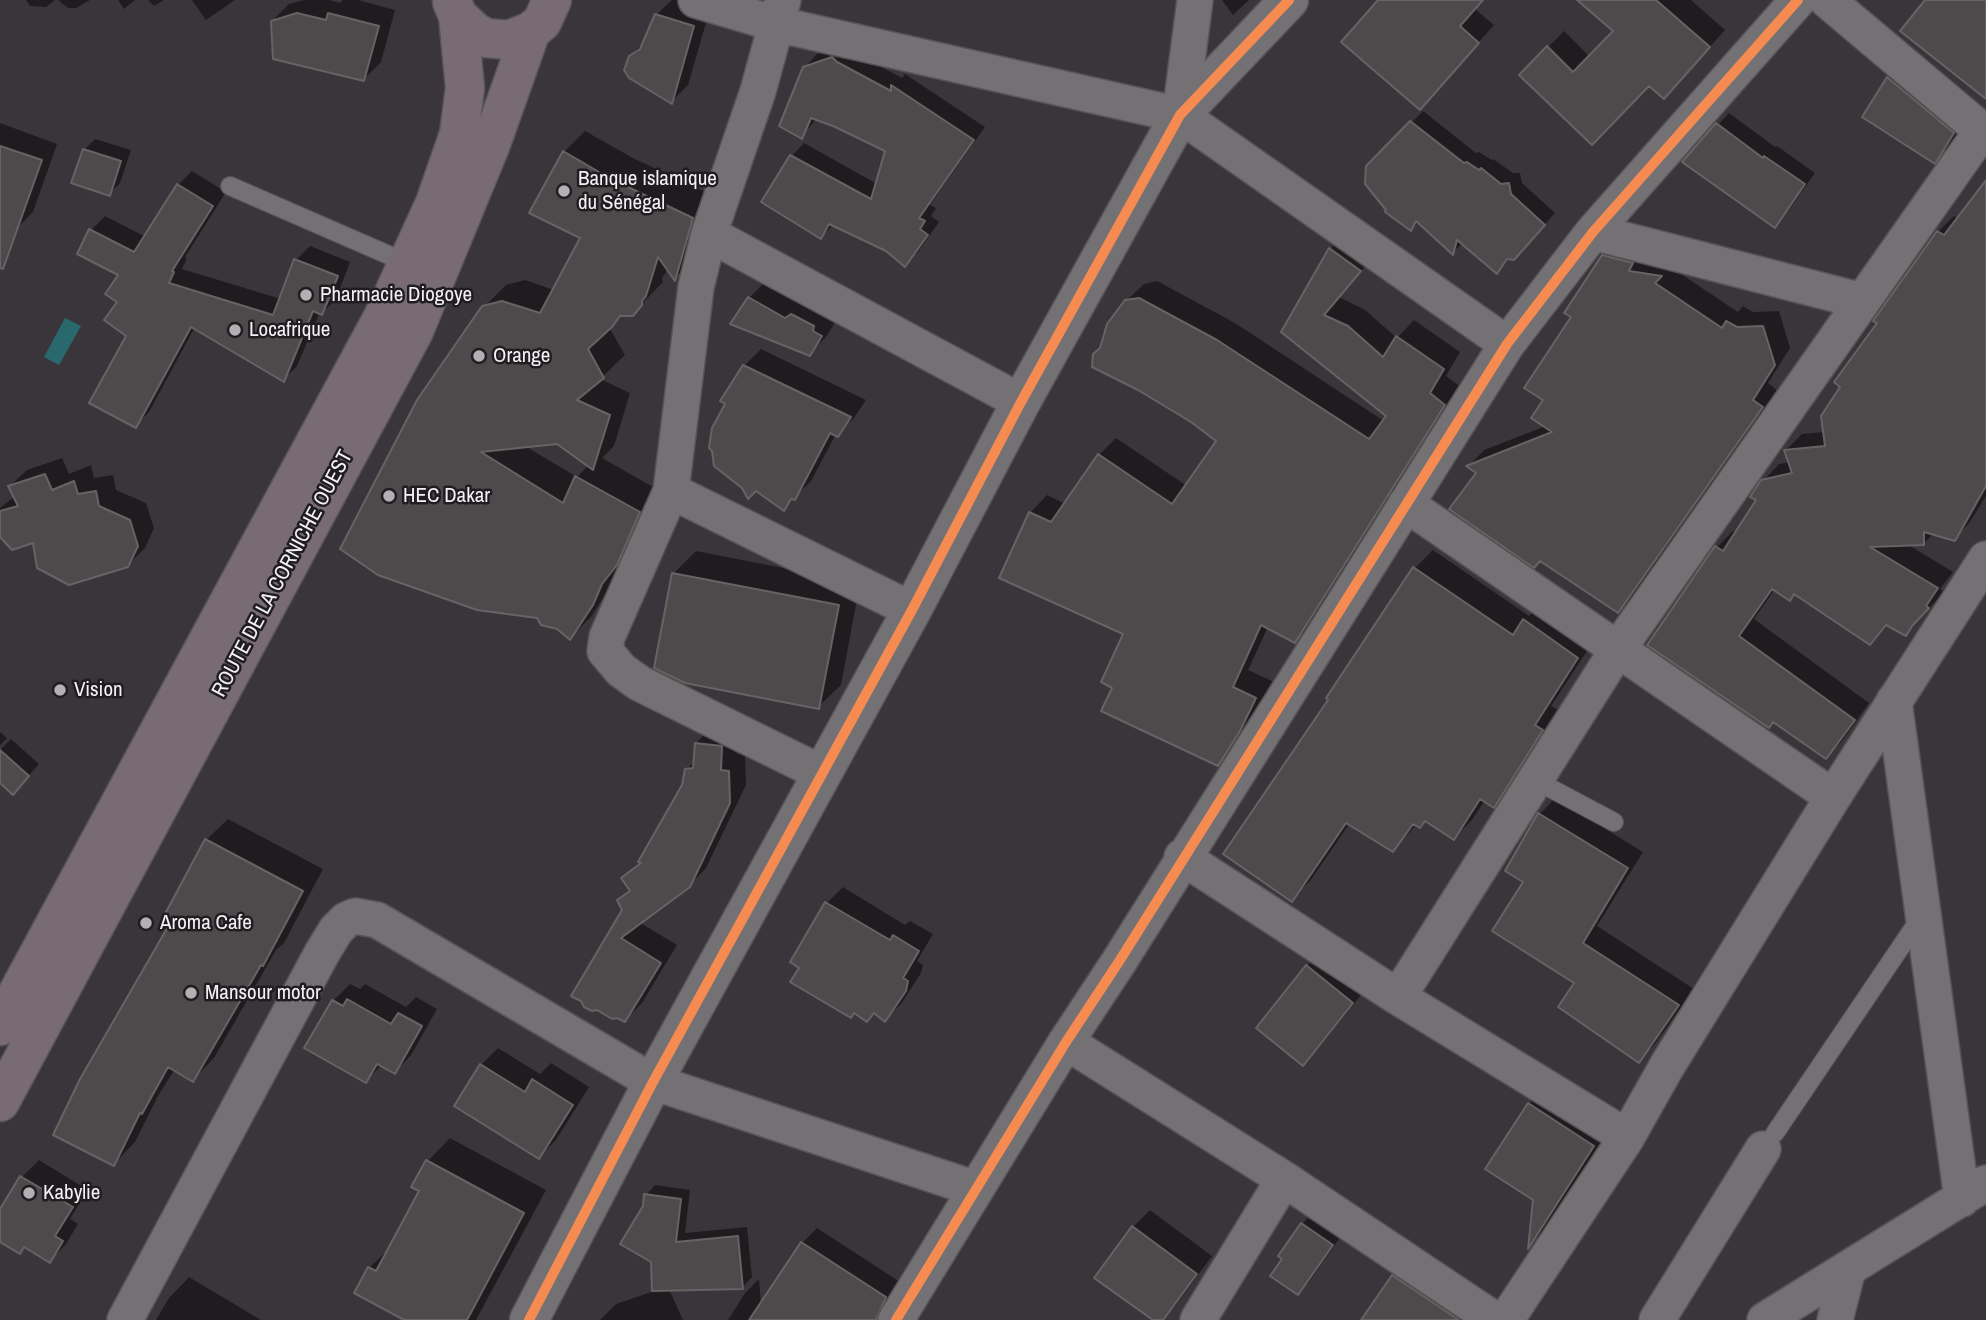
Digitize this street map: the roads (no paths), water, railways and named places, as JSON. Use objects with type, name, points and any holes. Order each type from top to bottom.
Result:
[{"type":"highway","name":"ROUTE DE LA CORNICHE OUEST","points":[[0,1102],[414,331],[491,144],[531,31],[542,22],[552,0]]},
{"type":"highway","name":"ROUTE DE LA CORNICHE OUEST","points":[[0,1026],[383,317],[435,203],[459,134],[465,88],[454,8]]},
{"type":"highway","points":[[454,8],[465,25],[485,38],[509,40],[531,31]]},
{"type":"street","points":[[696,0],[780,12],[1180,115],[1507,344]]},
{"type":"street","points":[[1180,115],[1195,0]]},
{"type":"street","points":[[529,1320],[653,1082],[912,611],[1021,402],[1180,115],[1289,0]]},
{"type":"street","points":[[896,1320],[1066,1042],[1507,344],[1592,232],[1798,0]]},
{"type":"street","points":[[1398,997],[1618,649],[1984,132],[1827,0]]},
{"type":"street","points":[[780,12],[758,91],[709,234],[696,287],[671,491],[607,637],[606,651],[609,658],[639,683],[823,774]]},
{"type":"street","points":[[1592,232],[1862,301]]},
{"type":"street","points":[[709,234],[1021,402]]},
{"type":"street","points":[[671,491],[912,611]]},
{"type":"street","points":[[1406,503],[1833,797]]},
{"type":"street","points":[[1506,1320],[1627,1137],[1667,1066],[1833,797],[1986,559]]},
{"type":"street","points":[[1765,1320],[1974,1191],[1923,914],[1894,701]]},
{"type":"street","points":[[1182,858],[1398,997],[1627,1137]]},
{"type":"street","points":[[125,1320],[322,953],[336,930],[346,920],[355,916],[377,920],[653,1082],[976,1189]]},
{"type":"street","points":[[1066,1042],[1284,1179],[1494,1320]]},
{"type":"street","points":[[1657,1320],[1769,1141]]},
{"type":"street","points":[[1198,1320],[1284,1179]]},
{"type":"street","points":[[1835,1320],[1848,1269]]},
{"type":"lane","points":[[230,186],[407,263]]},
{"type":"lane","points":[[1535,780],[1614,822]]},
{"type":"lane","points":[[1769,1141],[1923,914]]},
{"type":"water","points":[[65,318],[81,326],[59,365],[44,357]]},
{"type":"place","name":"Banque islamique du Sénégal","points":[[564,191]]},
{"type":"place","name":"Pharmacie Diogoye","points":[[306,295]]},
{"type":"place","name":"Locafrique","points":[[235,330]]},
{"type":"place","name":"Orange","points":[[479,356]]},
{"type":"place","name":"HEC Dakar","points":[[389,496]]},
{"type":"place","name":"Vision","points":[[60,690]]},
{"type":"place","name":"Aroma Cafe","points":[[146,923]]},
{"type":"place","name":"Mansour motor","points":[[191,993]]},
{"type":"place","name":"Kabylie","points":[[29,1193]]}]
